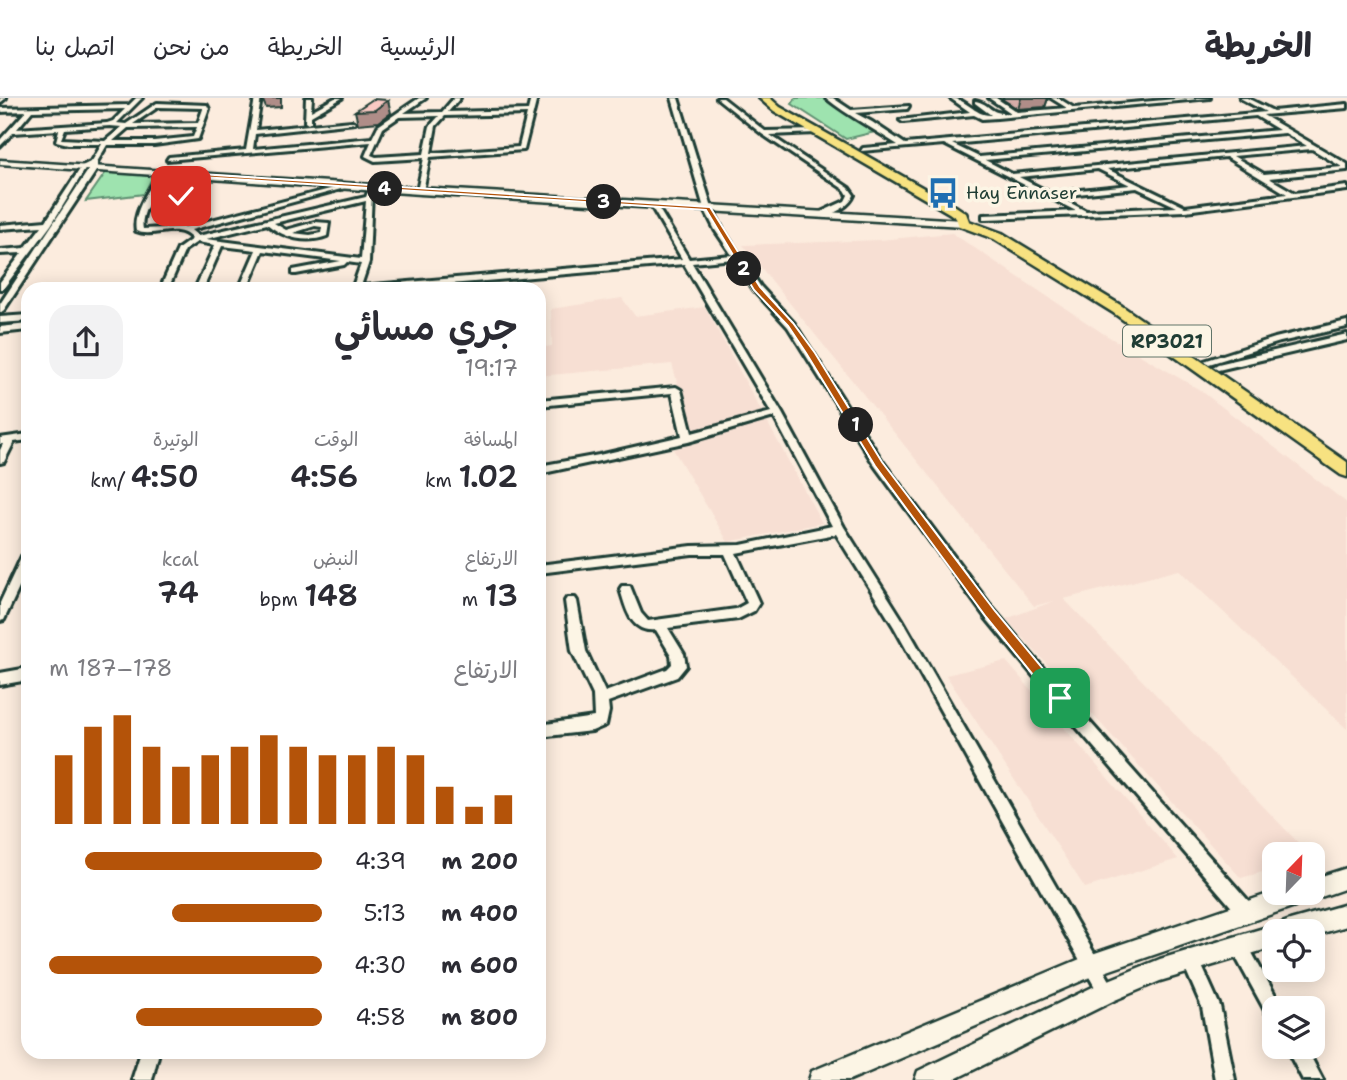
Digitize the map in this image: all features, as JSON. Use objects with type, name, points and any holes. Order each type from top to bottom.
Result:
[{"type":"highway","name":"RP3021","points":[[760,99],[779,102],[863,149],[1141,314],[1347,458]]},
{"type":"highway","name":"RP3021","points":[[779,102],[816,131],[979,220],[998,236],[1156,334],[1347,471]]},
{"type":"street","points":[[112,124],[139,98]]},
{"type":"street","points":[[0,310],[26,273],[105,144],[169,98]]},
{"type":"street","points":[[249,152],[258,98]]},
{"type":"street","points":[[308,127],[309,98]]},
{"type":"street","points":[[308,115],[340,98]]},
{"type":"street","points":[[423,98],[380,127],[368,156],[371,158],[522,149],[534,98]]},
{"type":"street","points":[[421,191],[433,126],[457,98]]},
{"type":"street","points":[[676,98],[708,208],[738,261],[810,353],[879,464],[990,614],[1247,912]]},
{"type":"street","points":[[720,98],[764,133],[847,189],[851,195],[848,202],[824,214]]},
{"type":"street","points":[[829,98],[902,145]]},
{"type":"street","points":[[896,98],[920,118]]},
{"type":"street","points":[[954,98],[977,115]]},
{"type":"street","points":[[992,98],[1016,114]]},
{"type":"street","points":[[1054,98],[1072,109]]},
{"type":"street","points":[[1115,98],[1127,104]]},
{"type":"street","points":[[903,120],[997,116],[1207,98]]},
{"type":"street","points":[[1243,98],[1273,113]]},
{"type":"street","points":[[1330,98],[1347,106]]},
{"type":"street","points":[[977,102],[997,116]]},
{"type":"street","points":[[1082,103],[1090,108]]},
{"type":"street","points":[[63,128],[58,140],[105,144],[195,139],[205,106],[158,105]]},
{"type":"street","points":[[863,149],[1347,106]]},
{"type":"street","points":[[0,110],[129,107]]},
{"type":"street","points":[[850,112],[907,107]]},
{"type":"street","points":[[0,144],[31,109]]},
{"type":"street","points":[[396,115],[530,112]]},
{"type":"street","points":[[1258,114],[1347,168]]},
{"type":"street","points":[[339,143],[344,131],[362,115]]},
{"type":"street","points":[[1174,121],[1184,127]]},
{"type":"street","points":[[253,132],[352,123]]},
{"type":"street","points":[[12,131],[112,124],[201,125]]},
{"type":"street","points":[[764,133],[816,131]]},
{"type":"street","points":[[978,159],[1285,131]]},
{"type":"street","points":[[1194,133],[1214,144]]},
{"type":"street","points":[[1033,135],[1041,140]]},
{"type":"street","points":[[169,159],[375,140]]},
{"type":"street","points":[[944,142],[1086,214]]},
{"type":"street","points":[[1049,145],[1065,157]]},
{"type":"street","points":[[1009,176],[1313,147]]},
{"type":"street","points":[[1228,154],[1296,196]]},
{"type":"street","points":[[0,162],[91,166],[349,186],[370,193]]},
{"type":"street","points":[[1074,163],[1083,169]]},
{"type":"street","points":[[0,288],[4,276],[91,166]]},
{"type":"street","points":[[1100,168],[1185,209]]},
{"type":"street","points":[[1265,176],[1347,168]]},
{"type":"street","points":[[165,173],[151,193],[138,222],[138,228],[146,232],[188,228],[349,186]]},
{"type":"street","points":[[176,213],[183,190],[200,176]]},
{"type":"street","points":[[1047,195],[1137,186]]},
{"type":"street","points":[[167,282],[182,249],[196,239],[370,193],[421,191],[654,206],[979,220],[1185,209],[1347,188]]},
{"type":"street","points":[[359,282],[370,193]]},
{"type":"street","points":[[654,206],[777,413],[839,529],[898,623],[1107,992]]},
{"type":"street","points":[[268,221],[284,233],[317,238],[324,234],[326,225],[315,224],[284,233]]},
{"type":"street","points":[[0,227],[48,223]]},
{"type":"street","points":[[188,228],[196,239],[361,261]]},
{"type":"street","points":[[202,282],[220,243]]},
{"type":"street","points":[[246,282],[261,248]]},
{"type":"street","points":[[0,252],[27,250]]},
{"type":"street","points":[[296,272],[361,261]]},
{"type":"street","points":[[455,282],[738,261]]},
{"type":"street","points":[[524,282],[690,265]]},
{"type":"street","points":[[4,276],[26,273]]},
{"type":"street","points":[[0,320],[21,318]]},
{"type":"street","points":[[1213,364],[1278,340],[1347,324]]},
{"type":"street","points":[[0,330],[21,328]]},
{"type":"street","points":[[1213,364],[1347,338]]},
{"type":"street","points":[[546,402],[676,390],[688,439]]},
{"type":"street","points":[[546,469],[596,461],[688,439],[777,413]]},
{"type":"street","points":[[0,460],[5,440]]},
{"type":"street","points":[[546,568],[628,557],[729,550],[839,529]]},
{"type":"street","points":[[626,589],[641,625],[660,626],[738,614],[750,608],[751,596],[729,550]]},
{"type":"street","points":[[0,616],[21,571]]},
{"type":"street","points":[[546,730],[592,725],[601,721],[601,699],[582,660],[571,601]]},
{"type":"street","points":[[601,699],[672,673],[680,666],[677,654],[660,626]]},
{"type":"street","points":[[0,679],[21,675]]},
{"type":"street","points":[[1325,886],[1347,878]]},
{"type":"street","points":[[821,1080],[1092,965],[1267,905]]},
{"type":"street","points":[[1325,921],[1347,915]]},
{"type":"street","points":[[927,1080],[1107,992],[1160,970],[1262,939]]},
{"type":"street","points":[[1239,946],[1266,996]]},
{"type":"street","points":[[1191,961],[1211,1006],[1225,1080]]},
{"type":"street","points":[[142,1080],[148,1059]]},
{"type":"street","points":[[1301,1059],[1313,1080]]},
{"type":"shaded area","points":[[952,233],[1104,334],[1200,390],[1347,503],[1347,729],[1179,570],[1064,599],[1297,842],[1262,842],[1262,872],[1241,878],[1006,619],[1054,601],[1034,606],[743,245],[880,240]]},
{"type":"shaded area","points":[[622,298],[635,316],[705,307],[822,523],[728,542],[673,449],[695,444],[672,364],[546,375],[546,347],[552,346],[551,309]]},
{"type":"shaded area","points":[[1006,661],[1178,859],[1085,888],[946,675]]},
{"type":"green space","points":[[796,98],[828,98],[883,130],[846,139],[792,104]]},
{"type":"green space","points":[[106,172],[153,176],[144,194],[86,201]]},
{"type":"building","points":[[373,99],[388,100],[375,110],[355,111]]},
{"type":"place","name":"Hay Ennaser","points":[[943,193]]},
{"type":"route","points":[[181,196],[183,190],[200,176],[708,208],[740,264],[810,353],[879,464],[990,614],[1060,698]]}]
